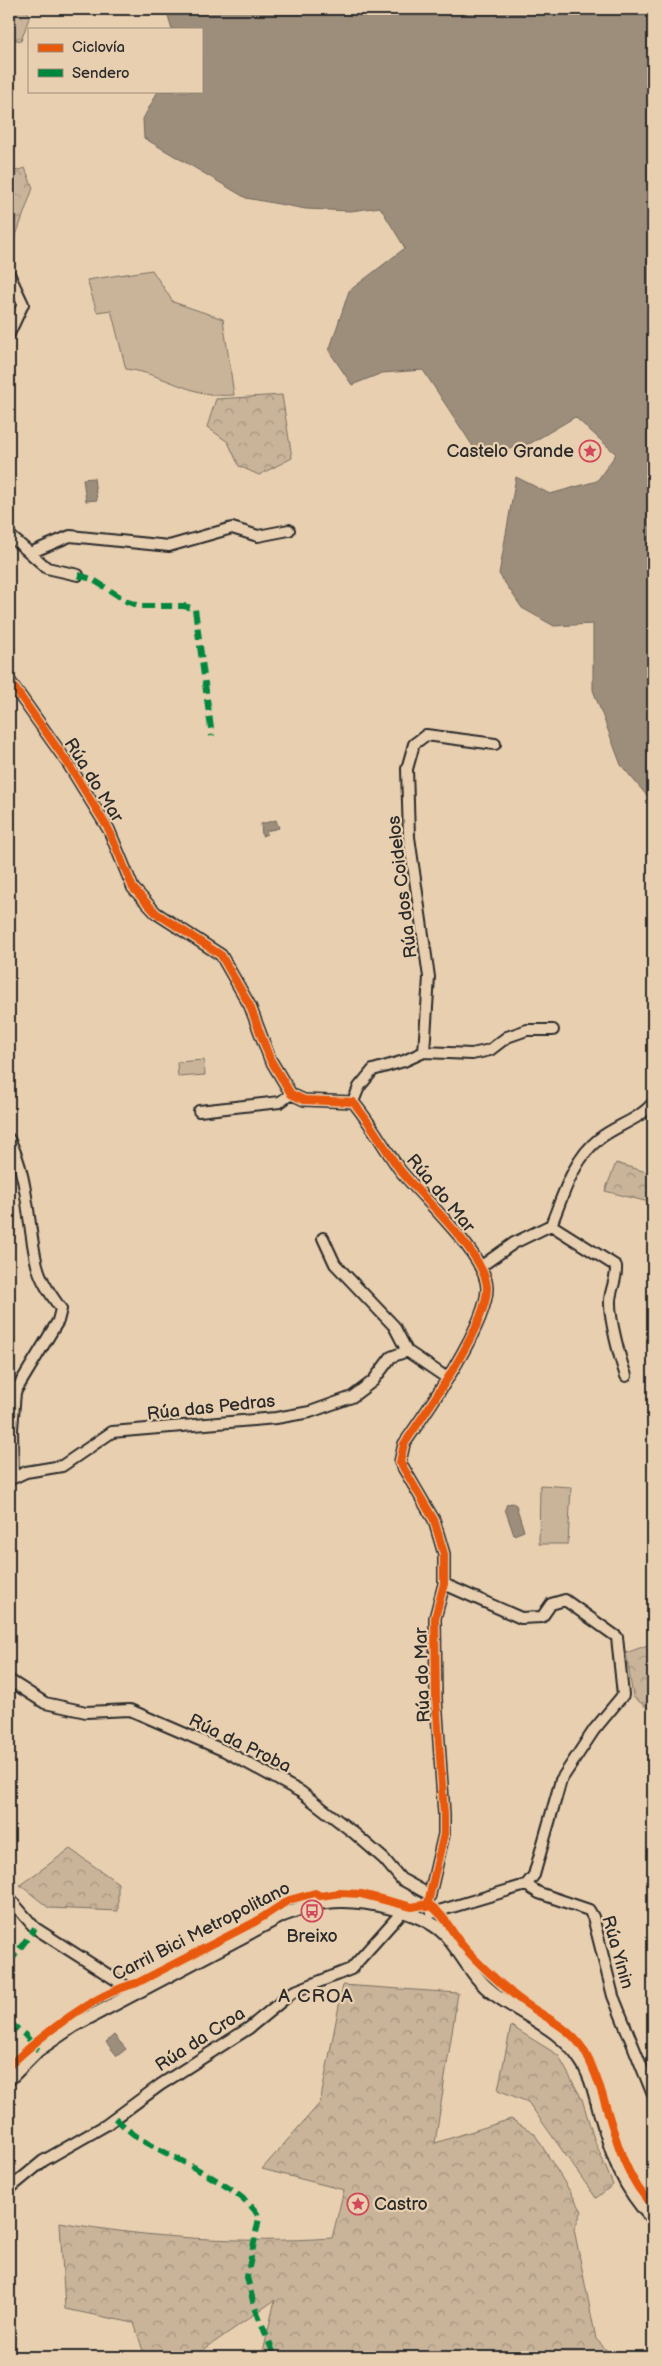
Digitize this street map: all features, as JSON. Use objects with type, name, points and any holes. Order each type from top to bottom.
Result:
[{"type":"main road","points":[[9,2079],[55,2037],[135,1992],[259,1927],[308,1906],[326,1902],[356,1901],[416,1917],[430,1914],[477,1977],[491,1992],[560,2037],[581,2059],[591,2080],[607,2137],[622,2176],[629,2191],[653,2219]]},
{"type":"street","points":[[9,274],[23,304],[9,334]]},
{"type":"street","points":[[30,553],[70,536],[169,546],[232,528],[258,536],[289,530]]},
{"type":"street","points":[[9,535],[47,568],[78,575]]},
{"type":"street","name":"Rúa do Mar","points":[[9,680],[69,765],[109,830],[133,888],[156,913],[221,955],[250,1006],[270,1059],[291,1094]]},
{"type":"street","name":"Rúa dos Coidelos","points":[[424,1052],[429,977],[409,837],[407,769],[414,744],[426,735],[495,744]]},
{"type":"street","points":[[199,1111],[280,1102],[291,1094],[304,1100],[352,1102],[359,1088],[373,1070],[424,1052],[472,1054],[490,1050],[507,1037],[527,1030],[553,1030]]},
{"type":"street","name":"Rúa do Mar","points":[[352,1102],[402,1172],[441,1215],[480,1267],[486,1281],[486,1300],[475,1329],[447,1378],[404,1444],[400,1462],[434,1520],[444,1554],[444,1584],[435,1618],[436,1700],[444,1821],[441,1853],[430,1895],[430,1914]]},
{"type":"street","points":[[480,1267],[514,1243],[551,1225],[574,1168],[598,1139],[635,1119],[653,1103]]},
{"type":"street","points":[[9,1139],[19,1157],[37,1266],[46,1288],[61,1308],[58,1321],[15,1392],[11,1479]]},
{"type":"street","points":[[551,1225],[616,1266],[617,1277],[610,1301],[620,1360],[626,1376]]},
{"type":"street","points":[[323,1238],[335,1264],[394,1326],[407,1351],[447,1378]]},
{"type":"street","name":"Rúa das Pedras","points":[[11,1479],[26,1472],[62,1466],[112,1432],[276,1418],[310,1412],[352,1397],[373,1381],[391,1357],[407,1351]]},
{"type":"street","points":[[430,1914],[526,1885],[534,1875],[561,1780],[594,1730],[623,1695],[617,1637],[565,1600],[551,1604],[542,1617],[521,1618],[444,1584]]},
{"type":"street","name":"Rúa da Proba","points":[[9,1680],[45,1703],[86,1712],[130,1710],[225,1751],[301,1792],[354,1833],[384,1860],[401,1879],[430,1895]]},
{"type":"street","name":"Rúa Yinin","points":[[526,1885],[539,1893],[589,1910],[593,1917],[612,1996],[653,2095]]},
{"type":"street","points":[[9,1898],[35,1928],[135,1992]]},
{"type":"street","name":"Rúa da Croa","points":[[9,2189],[43,2161],[106,2125],[160,2085],[249,2028],[293,1992],[351,1970],[402,1912]]},
{"type":"green space","points":[[9,9],[25,9],[30,15],[21,41],[9,38]]},
{"type":"green space","points":[[25,168],[33,188],[14,241],[9,240],[9,173]]},
{"type":"green space","points":[[152,270],[173,302],[223,319],[234,395],[219,395],[192,390],[154,376],[126,369],[111,310],[97,312],[87,280]]},
{"type":"green space","points":[[282,395],[292,458],[259,475],[239,466],[228,442],[207,427],[216,399]]},
{"type":"green space","points":[[204,1060],[205,1075],[178,1077],[177,1062]]},
{"type":"green space","points":[[616,1163],[653,1174],[653,1203],[605,1191]]},
{"type":"green space","points":[[540,1485],[571,1487],[568,1544],[539,1544]]},
{"type":"green space","points":[[653,1643],[653,1712],[633,1697],[626,1653]]},
{"type":"green space","points":[[70,1849],[118,1883],[118,1911],[49,1908],[20,1885]]},
{"type":"green space","points":[[343,1985],[458,1993],[435,2143],[511,2119],[534,2133],[582,2211],[574,2229],[596,2339],[613,2357],[262,2357],[275,2300],[193,2357],[145,2357],[134,2323],[65,2309],[60,2222],[161,2236],[229,2240],[332,2238],[344,2190],[262,2169],[320,2103]]},
{"type":"green space","points":[[511,2026],[558,2055],[582,2099],[594,2139],[613,2185],[596,2198],[528,2102],[498,2090]]},
{"type":"shaded area","points":[[166,9],[653,9],[653,798],[648,797],[621,765],[593,690],[593,624],[554,626],[522,608],[499,574],[516,477],[550,494],[597,481],[616,454],[575,417],[531,443],[480,457],[423,370],[382,373],[352,385],[329,351],[349,291],[405,248],[380,207],[351,211],[306,209],[246,198],[144,138],[143,119],[157,92],[202,92],[202,28],[172,28]]},
{"type":"shaded area","points":[[94,478],[97,500],[86,501],[83,479]]},
{"type":"shaded area","points":[[276,820],[279,828],[266,831],[267,834],[262,836],[261,824]]},
{"type":"shaded area","points":[[512,1503],[516,1505],[524,1531],[514,1535],[505,1509],[507,1504]]},
{"type":"shaded area","points":[[114,2035],[126,2049],[117,2056],[106,2042]]},
{"type":"marked path","points":[[78,575],[92,579],[128,602],[141,606],[184,606],[195,609],[212,736]]},
{"type":"marked path","points":[[9,1963],[35,1928]]},
{"type":"marked path","points":[[9,2022],[24,2034],[38,2050]]},
{"type":"marked path","points":[[115,2118],[138,2138],[207,2175],[241,2197],[259,2218],[247,2277],[254,2305],[275,2357]]},
{"type":"cycle path","points":[[9,680],[69,765],[109,830],[133,888],[156,913],[221,955],[250,1006],[270,1059],[291,1094],[304,1100],[353,1102],[366,1118],[400,1170],[465,1243],[484,1274],[487,1288],[477,1324],[454,1368],[404,1444],[400,1462],[434,1520],[444,1554],[444,1584],[435,1618],[436,1699],[444,1834],[427,1907]]},
{"type":"cycle path","name":"Carril Bici Metropolitano","points":[[9,2066],[52,2029],[86,2006],[120,1988],[137,1983],[255,1922],[289,1900],[315,1893],[320,1896],[340,1893],[361,1894],[412,1907],[428,1904],[439,1913],[459,1941],[488,1972],[522,2001],[572,2035],[580,2044],[595,2073],[614,2133],[629,2172],[653,2206]]},
{"type":"place","name":"Castelo Grande","points":[[590,451]]},
{"type":"place","name":"Breixo","points":[[312,1911]]},
{"type":"place","name":"Castro","points":[[358,2204]]},
{"type":"district","name":"A CROA","points":[[316,1995]]}]
